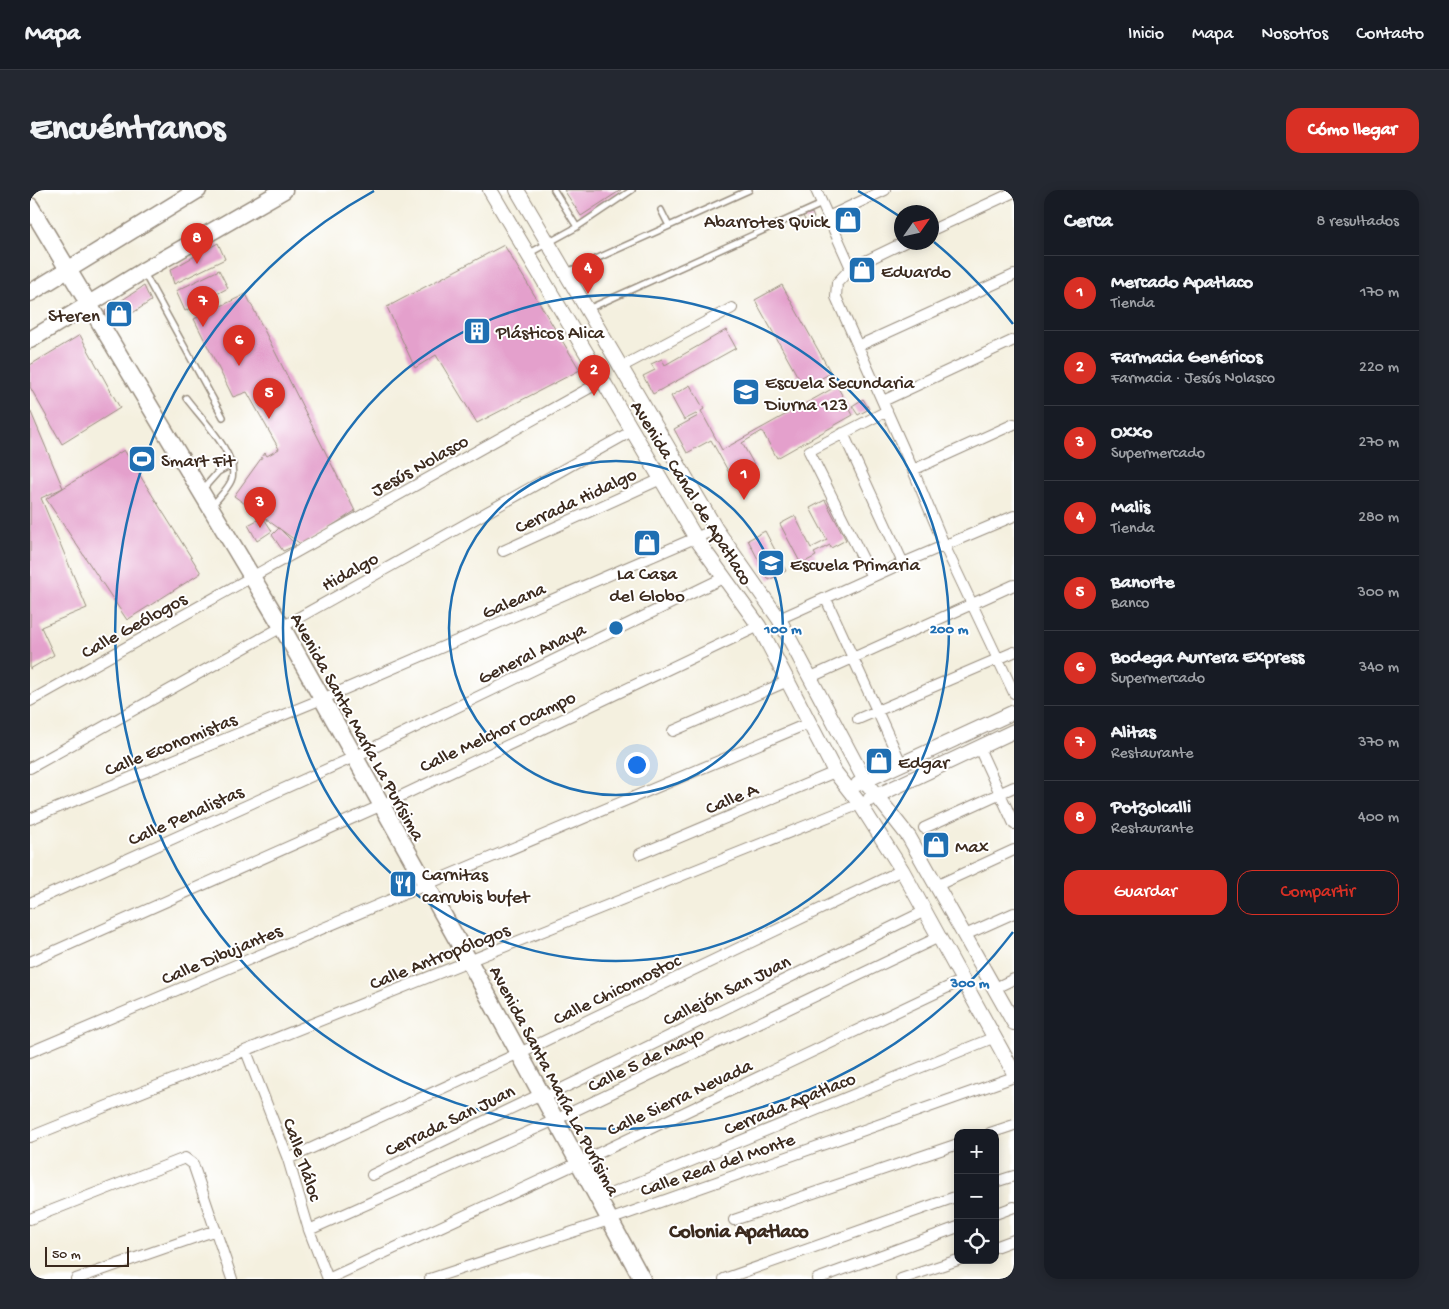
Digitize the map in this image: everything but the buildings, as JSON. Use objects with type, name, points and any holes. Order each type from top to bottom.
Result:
[{"type":"main road","points":[[30,293],[198,190]]},
{"type":"main road","points":[[30,340],[143,271],[284,190]]},
{"type":"main road","name":"Avenida Santa María La Purísima","points":[[30,206],[69,268],[210,509],[282,627],[380,806],[469,962],[642,1279]]},
{"type":"street","name":"Avenida Canal de Apatlaco","points":[[490,190],[697,540],[759,626],[835,772],[860,804],[902,870],[1014,1073]]},
{"type":"street","name":"Avenida Canal de Apatlaco","points":[[517,190],[716,529],[779,619],[865,781],[909,837],[938,885],[1014,1023]]},
{"type":"street","points":[[816,190],[851,268]]},
{"type":"street","points":[[828,217],[885,190]]},
{"type":"street","points":[[939,227],[1014,192]]},
{"type":"street","points":[[894,247],[851,268],[837,283],[836,297],[945,547],[1014,693]]},
{"type":"street","points":[[858,346],[1014,275]]},
{"type":"street","points":[[621,367],[732,308]]},
{"type":"street","points":[[872,578],[809,450],[844,433],[885,406],[1014,340]]},
{"type":"street","name":"Jesús Nolasco","points":[[253,577],[602,382]]},
{"type":"street","points":[[913,470],[1014,424]]},
{"type":"street","name":"Hidalgo","points":[[30,768],[632,431]]},
{"type":"street","points":[[844,433],[903,563]]},
{"type":"street","name":"Cerrada Hidalgo","points":[[503,551],[661,480]]},
{"type":"street","points":[[779,619],[903,563],[945,547],[1014,516]]},
{"type":"street","name":"Galeana","points":[[322,699],[697,540],[716,529]]},
{"type":"street","name":"Calle Geólogos","points":[[30,701],[253,577]]},
{"type":"street","name":"General Anaya","points":[[354,758],[724,578]]},
{"type":"street","points":[[811,677],[1014,585]]},
{"type":"street","points":[[826,599],[901,762]]},
{"type":"street","name":"Calle Melchor Ocampo","points":[[30,962],[380,806],[759,626]]},
{"type":"street","points":[[858,719],[1014,652]]},
{"type":"street","points":[[673,731],[788,681]]},
{"type":"street","name":"Calle Economistas","points":[[30,819],[322,699]]},
{"type":"street","points":[[849,789],[901,762],[1014,712]]},
{"type":"street","name":"Calle Dibujantes","points":[[30,1052],[809,723]]},
{"type":"street","points":[[860,804],[1014,731]]},
{"type":"street","points":[[979,748],[1014,824]]},
{"type":"street","name":"Calle Penalistas","points":[[30,903],[354,758]]},
{"type":"street","name":"Calle A","points":[[640,854],[835,772]]},
{"type":"street","points":[[924,828],[1014,787]]},
{"type":"street","name":"Calle Antropólogos","points":[[30,1137],[860,804]]},
{"type":"street","points":[[938,885],[1014,850]]},
{"type":"street","name":"Calle Chicomostoc","points":[[288,1159],[519,1054],[902,870]]},
{"type":"street","name":"Callejón San Juan","points":[[542,1096],[925,911]]},
{"type":"street","points":[[965,935],[1014,913]]},
{"type":"street","name":"Calle 5 de Mayo","points":[[310,1230],[555,1120],[939,937]]},
{"type":"street","points":[[995,988],[1014,979]]},
{"type":"street","name":"Calle Sierra Nevada","points":[[328,1279],[578,1163],[963,980]]},
{"type":"street","name":"Cerrada Apatlaco","points":[[598,1199],[994,1037]]},
{"type":"street","name":"Calle Tláloc","points":[[246,1051],[288,1159],[310,1230],[328,1279]]},
{"type":"street","name":"Calle Real del Monte","points":[[431,1279],[609,1220],[1014,1077]]},
{"type":"street","name":"Cerrada San Juan","points":[[372,1175],[542,1096]]},
{"type":"street","points":[[999,1130],[1014,1125]]},
{"type":"street","points":[[734,1220],[954,1145]]},
{"type":"street","points":[[30,1219],[180,1158],[185,1158],[194,1164],[232,1279]]},
{"type":"street","points":[[999,1181],[1014,1176]]},
{"type":"street","points":[[724,1279],[954,1197]]},
{"type":"street","points":[[999,1213],[1014,1207]]},
{"type":"street","points":[[817,1279],[954,1228]]},
{"type":"street","points":[[76,1279],[216,1230]]},
{"type":"street","points":[[999,1246],[1014,1240]]},
{"type":"street","points":[[901,1279],[954,1261]]},
{"type":"lane","points":[[554,190],[577,227]]},
{"type":"lane","points":[[527,254],[577,227],[632,190]]},
{"type":"lane","points":[[566,273],[749,190]]},
{"type":"lane","points":[[587,310],[822,204]]},
{"type":"lane","points":[[661,210],[669,226]]},
{"type":"lane","points":[[143,271],[223,417]]},
{"type":"lane","points":[[186,398],[228,453],[233,464],[232,480],[210,509]]},
{"type":"lane","points":[[200,492],[218,472],[233,464]]},
{"type":"place","name":"Abarrotes Quick","points":[[848,220]]},
{"type":"place","name":"Potzolcalli","points":[[197,264]]},
{"type":"place","name":"Eduardo","points":[[862,270]]},
{"type":"place","name":"Malis","points":[[588,294]]},
{"type":"place","name":"Steren","points":[[119,314]]},
{"type":"place","name":"Alitas","points":[[203,327]]},
{"type":"place","name":"Plásticos Alica","points":[[477,331]]},
{"type":"place","name":"Bodega Aurrera Express","points":[[239,366]]},
{"type":"place","name":"Escuela Secundaria Diurna 123","points":[[746,392]]},
{"type":"place","name":"Farmacia Genéricos","points":[[594,396]]},
{"type":"place","name":"Banorte","points":[[269,419]]},
{"type":"place","name":"Smart Fit","points":[[142,459]]},
{"type":"place","name":"Mercado Apatlaco","points":[[744,500]]},
{"type":"place","name":"Oxxo","points":[[260,528]]},
{"type":"place","name":"La Casa del Globo","points":[[647,543]]},
{"type":"place","name":"Escuela Primaria","points":[[771,563]]},
{"type":"place","name":"Edgar","points":[[879,761]]},
{"type":"place","name":"Max","points":[[936,845]]},
{"type":"place","name":"Carnitas carrubis bufet","points":[[403,884]]},
{"type":"district","name":"Colonia Apatlaco","points":[[739,1230]]}]
